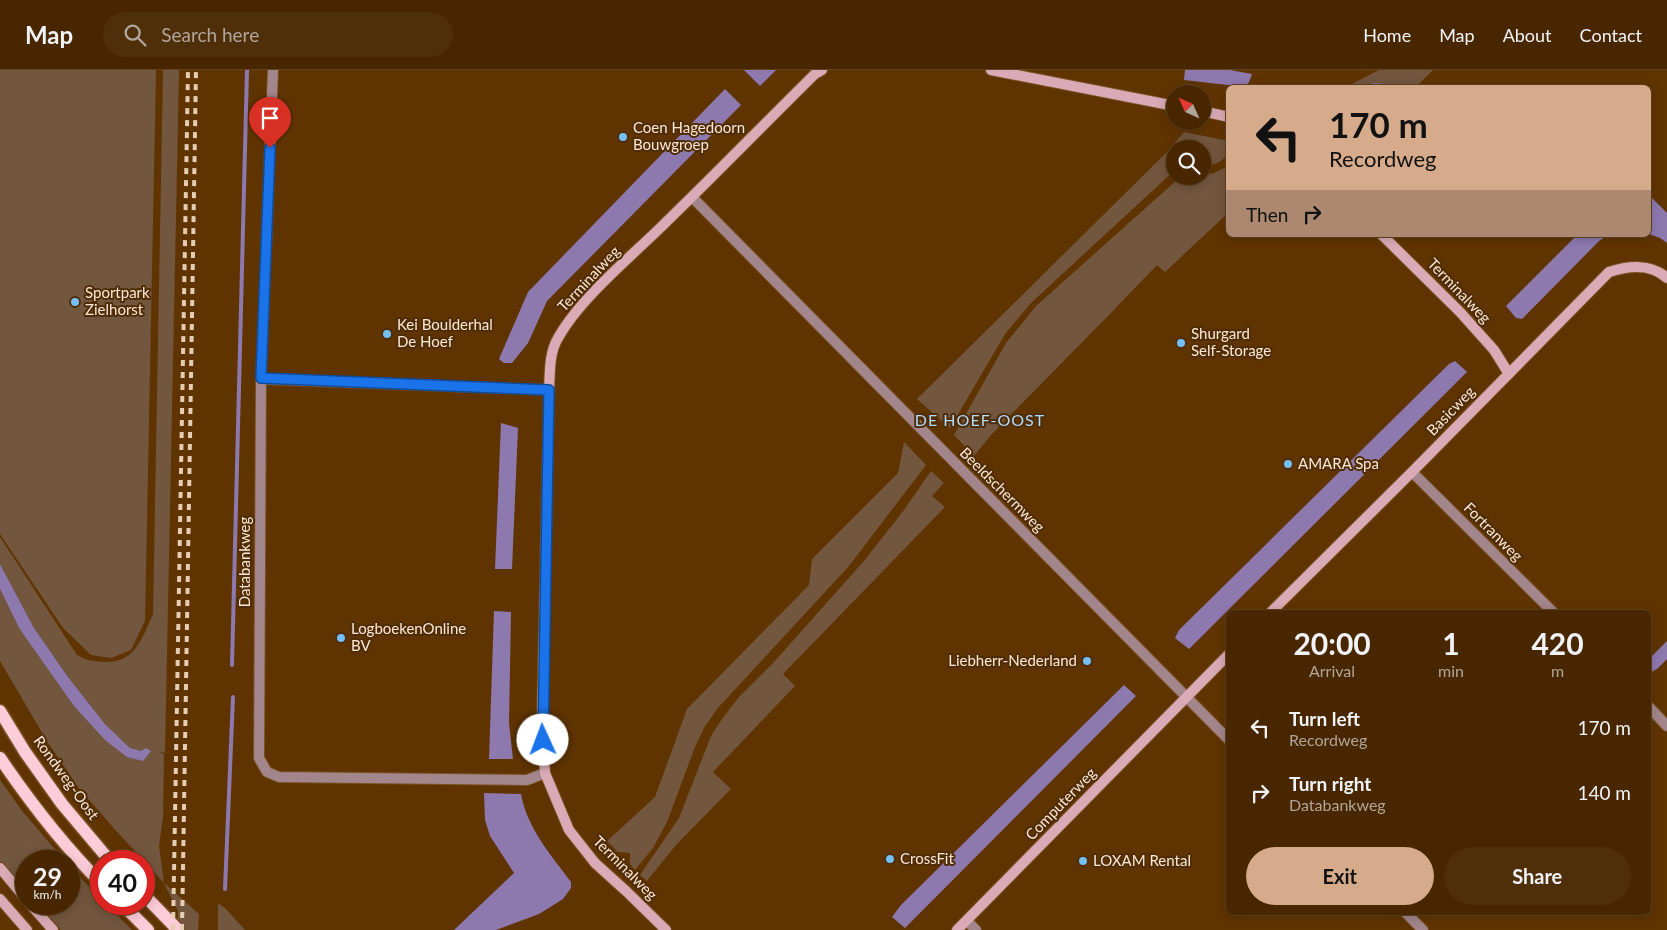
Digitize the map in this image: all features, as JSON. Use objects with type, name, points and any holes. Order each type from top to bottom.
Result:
[{"type":"main road","name":"Rondweg-Oost","points":[[0,711],[25,752],[62,804],[101,850]]},
{"type":"main road","points":[[0,758],[52,828],[90,871]]},
{"type":"main road","points":[[155,907],[178,930]]},
{"type":"main road","points":[[133,915],[148,930]]},
{"type":"street","name":"Databankweg","points":[[273,70],[261,378],[259,758],[267,772],[279,777],[527,780],[545,773]]},
{"type":"street","name":"Terminalweg","points":[[666,930],[595,863],[569,830],[545,773],[542,724],[551,358],[557,339],[570,319],[587,299],[692,197],[772,115],[822,70]]},
{"type":"street","points":[[991,70],[1166,104]]},
{"type":"street","points":[[1211,113],[1226,116]]},
{"type":"street","name":"Beeldschermweg","points":[[692,197],[1185,698],[1226,737]]},
{"type":"street","name":"Terminalweg","points":[[1384,237],[1472,325],[1494,350],[1508,374]]},
{"type":"street","name":"Basicweg","points":[[1273,610],[1609,272],[1625,267],[1642,267],[1663,274],[1667,278]]},
{"type":"street","points":[[261,378],[549,390]]},
{"type":"street","name":"Fortranweg","points":[[1412,472],[1551,610]]},
{"type":"street","points":[[1185,698],[1226,657]]},
{"type":"street","name":"Computerweg","points":[[957,930],[1185,698]]},
{"type":"street","points":[[1651,709],[1667,726]]},
{"type":"street","points":[[0,868],[15,886]]},
{"type":"street","points":[[0,899],[27,930]]},
{"type":"street","points":[[40,915],[53,930]]},
{"type":"street","points":[[1408,915],[1423,930]]},
{"type":"street","points":[[967,921],[976,930]]},
{"type":"shaded area","name":"Sportpark Zielhorst","points":[[0,70],[156,70],[145,621],[131,650],[111,658],[91,655],[63,628],[0,534]]},
{"type":"shaded area","points":[[163,70],[179,70],[165,753],[158,751],[164,754],[163,817],[159,846],[164,883],[155,873],[155,850],[134,850],[78,787],[47,741],[0,661],[0,589],[19,628],[105,740],[129,747],[105,724],[68,677],[34,628],[0,564],[0,537],[77,655],[84,659],[107,662],[117,661],[132,653],[142,639],[153,614]]},
{"type":"shaded area","points":[[744,70],[776,70],[760,86]]},
{"type":"shaded area","points":[[1185,70],[1230,70],[1252,74],[1247,85],[1228,85],[1184,80]]},
{"type":"shaded area","points":[[1379,70],[1433,70],[1418,85],[1374,83],[1370,85],[1350,85]]},
{"type":"shaded area","points":[[1374,83],[1403,85],[1370,85]]},
{"type":"shaded area","points":[[725,89],[741,105],[547,301],[528,343],[512,363],[504,363],[499,359],[528,292]]},
{"type":"shaded area","points":[[1184,132],[1226,140],[1225,157],[1211,165],[1211,140],[1177,140]]},
{"type":"shaded area","points":[[1166,153],[1166,178],[1031,303],[1005,334],[950,428],[917,399]]},
{"type":"shaded area","points":[[1226,166],[1226,215],[1165,272],[1157,265],[991,435],[974,456],[954,435],[1006,343],[1036,306],[1171,185],[1211,185],[1211,174]]},
{"type":"shaded area","points":[[1651,197],[1667,213],[1667,243],[1651,235]]},
{"type":"shaded area","points":[[1575,237],[1605,237],[1522,319],[1516,318],[1506,306]]},
{"type":"shaded area","points":[[1455,361],[1467,372],[1228,610],[1226,610],[1189,649],[1175,638],[1179,630],[1449,364]]},
{"type":"shaded area","points":[[501,423],[518,428],[512,569],[495,569]]},
{"type":"shaded area","points":[[904,442],[926,465],[849,566],[717,709],[704,728],[695,747],[667,822],[653,848],[635,870],[630,864],[630,853],[618,852],[607,841],[655,797],[687,709],[809,585],[812,559],[898,473]]},
{"type":"shaded area","points":[[931,471],[944,483],[932,496],[945,507],[783,674],[795,686],[713,772],[731,789],[675,846],[647,881],[640,875],[679,818],[711,736],[722,719],[739,697],[774,662],[863,562],[904,510]]},
{"type":"shaded area","points":[[0,564],[34,628],[68,677],[105,724],[130,748],[141,751],[146,748],[151,751],[143,761],[127,757],[105,740],[74,706],[19,628],[0,589]]},
{"type":"shaded area","points":[[494,611],[511,612],[509,723],[513,759],[489,759]]},
{"type":"shaded area","points":[[1667,641],[1667,659],[1651,672],[1651,657]]},
{"type":"shaded area","points":[[1124,685],[1136,696],[905,928],[892,917],[901,905]]},
{"type":"shaded area","points":[[0,780],[23,812],[56,850],[15,850],[15,878],[0,861]]},
{"type":"shaded area","points":[[484,793],[521,794],[534,830],[571,882],[571,888],[563,899],[539,914],[496,930],[454,930],[514,873],[490,836],[485,820]]},
{"type":"shaded area","points":[[80,877],[90,888],[90,915],[117,915],[132,930],[61,930],[48,915],[80,915]]},
{"type":"shaded area","points":[[164,883],[199,914],[198,930],[178,930],[178,911]]},
{"type":"shaded area","points":[[218,903],[226,909],[245,930],[218,930]]},
{"type":"waterway","points":[[232,665],[247,70]]},
{"type":"waterway","points":[[225,889],[233,697]]},
{"type":"railway","points":[[173,930],[188,70]]},
{"type":"railway","points":[[182,930],[196,70]]},
{"type":"place","name":"Coen Hagedoorn Bouwgroep","points":[[623,137]]},
{"type":"place","name":"Sportpark Zielhorst","points":[[75,302]]},
{"type":"place","name":"Kei Boulderhal De Hoef","points":[[387,334]]},
{"type":"place","name":"Shurgard Self-Storage","points":[[1181,343]]},
{"type":"place","name":"AMARA Spa","points":[[1288,464]]},
{"type":"place","name":"LogboekenOnline BV","points":[[341,638]]},
{"type":"place","name":"Liebherr-Nederland","points":[[1087,661]]},
{"type":"place","name":"CrossFit","points":[[890,859]]},
{"type":"place","name":"LOXAM Rental","points":[[1083,861]]},
{"type":"district","name":"DE HOEF-OOST","points":[[980,420]]},
{"type":"route","points":[[270,148],[261,378],[549,390],[543,740]]}]
